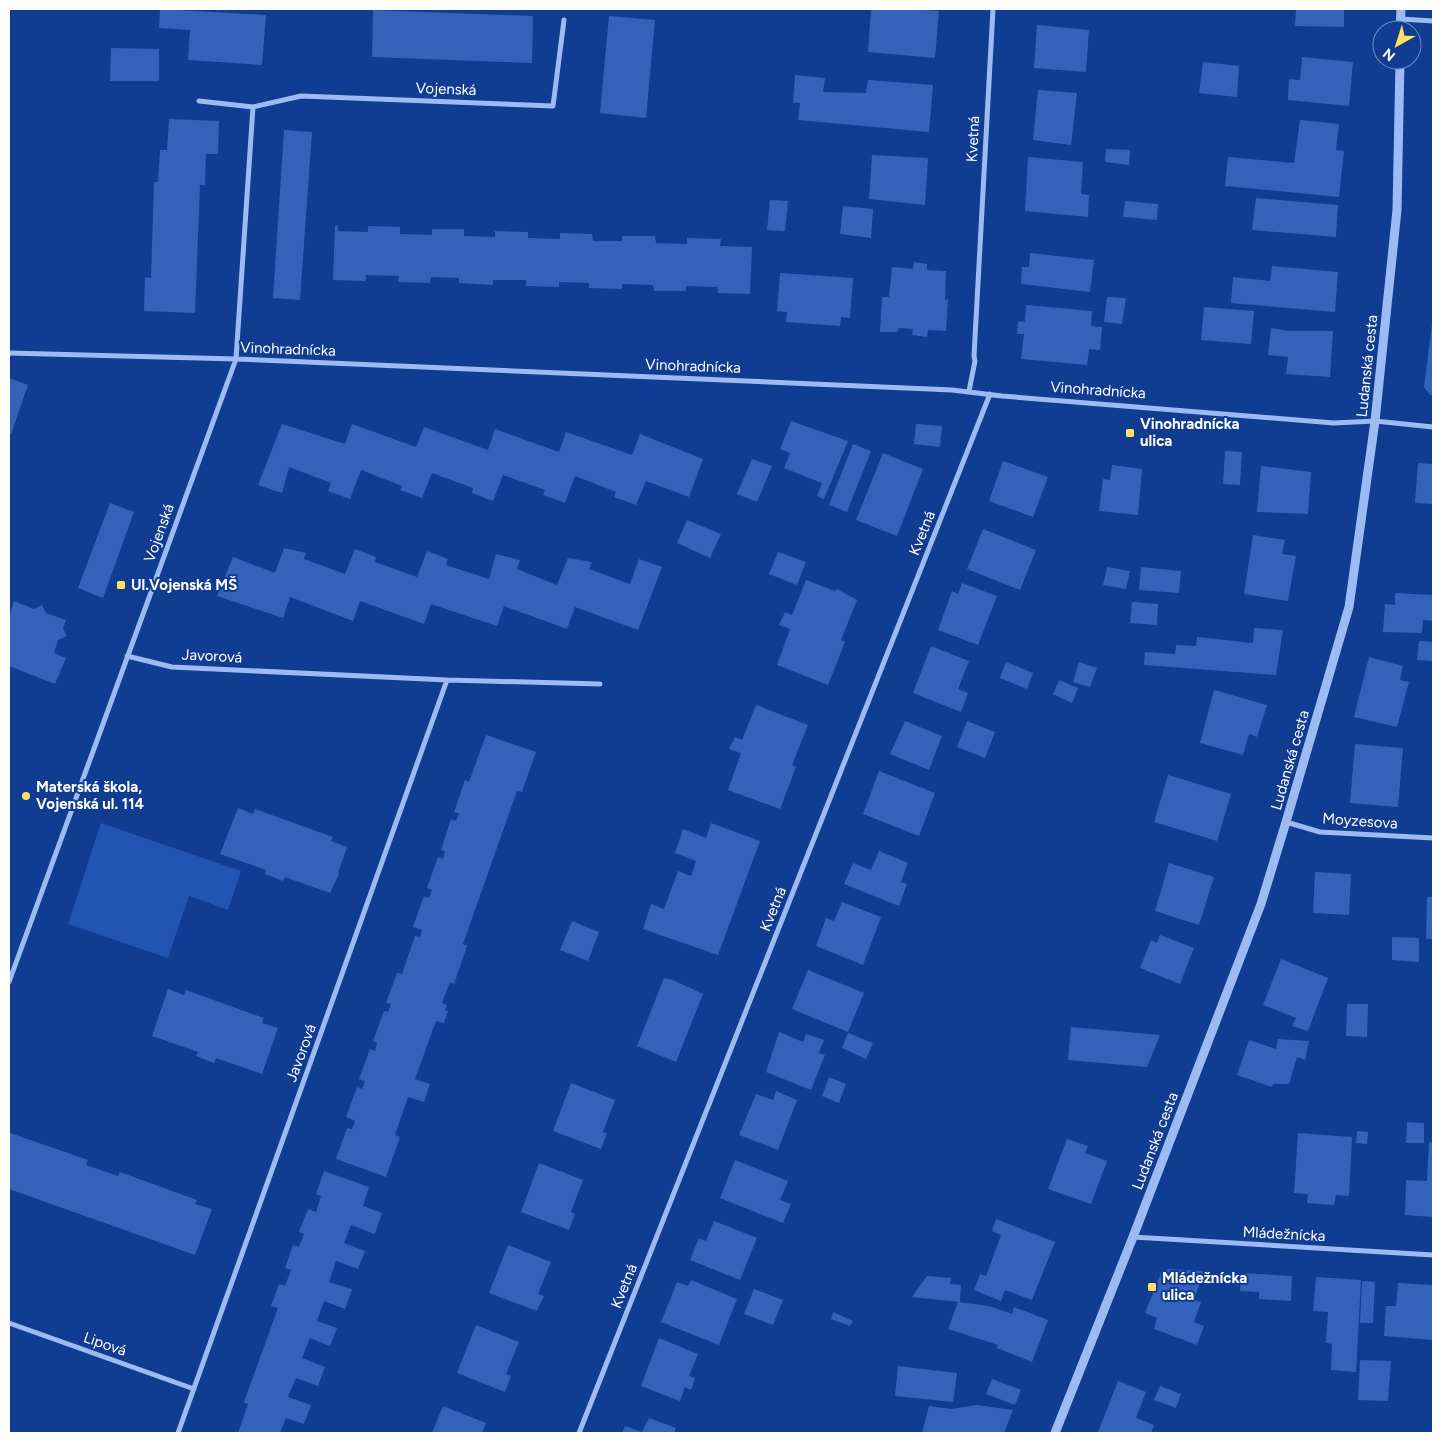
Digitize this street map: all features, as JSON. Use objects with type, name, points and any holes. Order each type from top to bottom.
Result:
[{"type":"street","name":"Kvetná","points":[[970,391],[975,361],[974,346],[993,9]]},
{"type":"street","points":[[1400,9],[1401,19],[1433,21]]},
{"type":"street","name":"Vojenská","points":[[199,102],[253,107],[301,96],[553,106],[564,20]]},
{"type":"street","name":"Ludanská cesta","points":[[1055,1433],[1133,1238],[1261,904],[1348,607],[1375,421],[1397,210],[1400,70]]},
{"type":"street","name":"Vojenská","points":[[9,982],[236,359],[253,107]]},
{"type":"street","name":"Vinohradnícka","points":[[9,354],[236,359],[970,391],[1334,423],[1375,421],[1433,427]]},
{"type":"street","name":"Kvetná","points":[[579,1433],[990,394]]},
{"type":"street","name":"Javorová","points":[[127,656],[172,667],[447,680],[600,684]]},
{"type":"street","name":"Javorová","points":[[178,1433],[447,680]]},
{"type":"street","name":"Moyzesova","points":[[1286,822],[1320,832],[1433,838]]},
{"type":"street","name":"Mládežnícka","points":[[1133,1238],[1433,1255]]},
{"type":"street","name":"Lipová","points":[[9,1323],[194,1389]]},
{"type":"shaded area","points":[[101,823],[241,871],[228,910],[189,896],[168,958],[68,924]]},
{"type":"building","points":[[160,9],[266,15],[262,65],[188,60],[190,30],[159,28]]},
{"type":"building","points":[[871,9],[939,11],[935,58],[868,52]]},
{"type":"building","points":[[1296,9],[1344,9],[1344,27],[1295,26]]},
{"type":"building","points":[[373,10],[533,16],[532,63],[372,57]]},
{"type":"building","points":[[609,16],[655,20],[646,118],[600,113]]},
{"type":"building","points":[[1037,25],[1089,30],[1086,72],[1034,68]]},
{"type":"building","points":[[111,48],[159,49],[159,81],[110,81]]},
{"type":"building","points":[[1302,57],[1353,62],[1349,106],[1288,100],[1289,79],[1300,80]]},
{"type":"building","points":[[1203,62],[1239,66],[1237,97],[1199,93]]},
{"type":"building","points":[[795,75],[825,78],[823,92],[866,93],[868,80],[933,85],[929,132],[798,120],[800,103],[793,103]]},
{"type":"building","points":[[1038,90],[1077,93],[1071,145],[1033,140]]},
{"type":"building","points":[[169,119],[219,121],[218,154],[206,154],[205,185],[200,185],[195,313],[144,311],[145,277],[151,278],[154,182],[158,182],[160,150],[167,150]]},
{"type":"building","points":[[1300,120],[1339,124],[1336,150],[1344,151],[1339,197],[1225,186],[1228,157],[1294,163]]},
{"type":"building","points":[[284,130],[312,132],[300,300],[273,298]]},
{"type":"building","points":[[1106,149],[1130,150],[1129,165],[1105,162]]},
{"type":"building","points":[[872,155],[928,158],[925,205],[869,199]]},
{"type":"building","points":[[1028,157],[1083,162],[1081,194],[1089,195],[1088,217],[1025,211]]},
{"type":"building","points":[[1256,198],[1338,205],[1336,237],[1252,230]]},
{"type":"building","points":[[770,200],[788,201],[785,231],[767,230]]},
{"type":"building","points":[[1125,201],[1158,204],[1157,220],[1123,217]]},
{"type":"building","points":[[843,206],[873,209],[871,238],[840,234]]},
{"type":"building","points":[[335,225],[338,226],[338,231],[368,232],[368,226],[400,227],[400,234],[432,235],[432,229],[464,229],[464,236],[495,237],[495,231],[528,232],[528,238],[560,239],[560,233],[592,234],[593,241],[622,241],[622,236],[655,236],[656,243],[687,244],[687,238],[721,239],[720,246],[752,247],[750,294],[718,293],[717,287],[686,286],[686,291],[654,291],[653,285],[622,284],[622,289],[589,288],[589,283],[559,282],[559,287],[526,286],[526,280],[493,280],[493,285],[459,283],[459,278],[431,277],[430,283],[398,282],[399,276],[366,275],[366,281],[333,280]]},
{"type":"building","points":[[1030,253],[1094,260],[1090,292],[1021,284],[1022,267],[1029,267]]},
{"type":"building","points":[[914,262],[927,264],[927,270],[946,271],[945,300],[948,299],[946,331],[928,330],[927,337],[912,335],[913,329],[899,328],[897,332],[880,332],[882,297],[889,297],[892,267],[913,269]]},
{"type":"building","points":[[1272,266],[1338,272],[1335,312],[1231,303],[1233,277],[1270,281]]},
{"type":"building","points":[[780,273],[853,278],[850,318],[841,317],[840,326],[786,322],[787,312],[777,311]]},
{"type":"building","points":[[1107,297],[1126,298],[1122,324],[1104,322]]},
{"type":"building","points":[[1026,305],[1092,311],[1091,326],[1102,327],[1100,350],[1089,349],[1087,365],[1021,359],[1024,334],[1017,334],[1018,321],[1025,322]]},
{"type":"building","points":[[1204,307],[1254,311],[1251,344],[1201,340]]},
{"type":"building","points":[[1432,324],[1433,395],[1430,395],[1424,387]]},
{"type":"building","points":[[1271,328],[1290,331],[1333,331],[1330,377],[1286,374],[1288,357],[1268,355]]},
{"type":"building","points":[[9,378],[28,385],[11,434],[9,433]]},
{"type":"building","points":[[791,421],[848,441],[824,499],[817,496],[822,483],[784,468],[790,453],[780,449]]},
{"type":"building","points":[[282,424],[345,444],[352,424],[416,447],[424,427],[488,450],[495,429],[559,452],[566,432],[632,455],[640,434],[703,459],[689,497],[646,481],[636,505],[614,497],[616,492],[575,476],[565,503],[543,495],[545,490],[503,475],[493,501],[472,493],[473,488],[432,473],[422,498],[400,490],[402,486],[361,470],[350,499],[328,491],[331,483],[289,467],[282,493],[258,485]]},
{"type":"building","points":[[916,424],[942,426],[940,447],[914,444]]},
{"type":"building","points":[[853,444],[871,451],[847,512],[829,505]]},
{"type":"building","points":[[1225,451],[1242,452],[1240,485],[1223,484]]},
{"type":"building","points":[[883,453],[923,469],[897,536],[856,520]]},
{"type":"building","points":[[752,459],[772,466],[757,502],[737,494]]},
{"type":"building","points":[[1003,461],[1048,477],[1033,517],[989,501]]},
{"type":"building","points":[[1418,463],[1433,464],[1433,504],[1415,503]]},
{"type":"building","points":[[1112,465],[1142,469],[1138,515],[1099,511],[1103,479],[1110,480]]},
{"type":"building","points":[[1261,466],[1311,472],[1308,514],[1257,512]]},
{"type":"building","points":[[110,503],[134,512],[103,598],[78,588]]},
{"type":"building","points":[[687,520],[721,534],[710,558],[677,543]]},
{"type":"building","points":[[983,529],[1036,550],[1020,590],[967,569]]},
{"type":"building","points":[[1253,535],[1285,540],[1282,554],[1296,556],[1288,601],[1244,594]]},
{"type":"building","points":[[284,548],[306,553],[304,559],[345,574],[355,549],[376,557],[375,562],[417,577],[427,551],[448,559],[446,565],[489,579],[496,554],[520,560],[517,569],[557,585],[568,558],[592,562],[589,569],[630,584],[639,559],[662,567],[638,630],[575,607],[567,629],[504,606],[497,626],[431,604],[424,624],[360,601],[353,621],[290,597],[283,618],[217,596],[233,557],[275,573]]},
{"type":"building","points":[[778,552],[806,562],[797,585],[769,574]]},
{"type":"building","points":[[1107,567],[1130,571],[1126,589],[1103,585]]},
{"type":"building","points":[[1141,567],[1181,571],[1179,593],[1139,590]]},
{"type":"building","points":[[806,580],[835,591],[837,589],[857,600],[841,640],[845,642],[828,685],[777,665],[790,629],[779,625],[785,612],[792,615]]},
{"type":"building","points":[[962,583],[997,596],[978,645],[938,630],[952,591],[958,594]]},
{"type":"building","points":[[1395,593],[1433,595],[1433,621],[1423,620],[1422,633],[1383,632],[1385,604],[1395,605]]},
{"type":"building","points":[[14,601],[34,609],[42,605],[46,613],[66,620],[63,629],[67,636],[58,640],[54,653],[66,658],[55,684],[9,666],[9,617]]},
{"type":"building","points":[[1132,602],[1158,604],[1157,625],[1130,623]]},
{"type":"building","points":[[1254,628],[1283,630],[1276,675],[1144,665],[1145,652],[1175,654],[1176,645],[1196,646],[1197,637],[1253,643]]},
{"type":"building","points":[[1419,641],[1433,642],[1433,661],[1417,660]]},
{"type":"building","points":[[931,646],[969,661],[958,689],[968,693],[961,712],[913,693]]},
{"type":"building","points":[[1369,657],[1403,666],[1400,680],[1409,682],[1397,727],[1354,717]]},
{"type":"building","points":[[1006,662],[1033,673],[1027,689],[1000,678]]},
{"type":"building","points":[[1079,662],[1097,668],[1090,687],[1073,682]]},
{"type":"building","points":[[1059,680],[1078,688],[1072,703],[1053,694]]},
{"type":"building","points":[[1214,690],[1267,705],[1257,737],[1249,734],[1243,755],[1200,743]]},
{"type":"building","points":[[756,705],[808,725],[792,765],[796,767],[780,809],[728,790],[741,753],[729,749],[735,737],[742,740]]},
{"type":"building","points":[[905,721],[942,736],[929,770],[890,754]]},
{"type":"building","points":[[967,721],[995,732],[985,758],[957,747]]},
{"type":"building","points":[[486,735],[536,752],[522,792],[517,791],[463,944],[467,946],[454,984],[450,982],[442,1003],[447,1005],[445,1010],[448,1011],[444,1023],[436,1021],[415,1079],[430,1084],[424,1102],[408,1097],[395,1135],[400,1137],[386,1177],[336,1159],[347,1128],[352,1129],[355,1121],[346,1117],[357,1087],[362,1089],[365,1081],[359,1079],[370,1049],[375,1051],[377,1043],[373,1041],[384,1011],[388,1012],[391,1004],[386,1003],[397,973],[402,974],[415,936],[420,937],[422,930],[413,927],[424,896],[429,898],[432,890],[427,888],[438,857],[443,859],[445,851],[441,850],[451,819],[456,821],[459,813],[454,812],[465,780],[469,782]]},
{"type":"building","points":[[1355,744],[1403,748],[1398,807],[1350,803]]},
{"type":"building","points":[[879,771],[935,793],[919,836],[863,814]]},
{"type":"building","points":[[1168,775],[1231,794],[1217,841],[1154,822]]},
{"type":"building","points":[[238,808],[253,814],[255,809],[333,837],[331,841],[347,847],[339,874],[330,893],[285,877],[283,881],[265,874],[266,870],[220,854]]},
{"type":"building","points":[[711,823],[760,841],[718,955],[643,929],[651,904],[664,909],[678,871],[691,876],[696,861],[675,853],[683,829],[706,838]]},
{"type":"building","points":[[879,851],[908,863],[901,882],[907,884],[899,906],[844,884],[853,863],[871,870]]},
{"type":"building","points":[[1169,863],[1214,877],[1199,925],[1155,911]]},
{"type":"building","points":[[1315,872],[1351,874],[1349,915],[1313,913]]},
{"type":"building","points":[[1427,897],[1433,897],[1433,939],[1426,939]]},
{"type":"building","points":[[842,902],[881,917],[863,965],[816,946],[826,918],[834,921]]},
{"type":"building","points":[[572,921],[599,932],[588,961],[560,950]]},
{"type":"building","points":[[1160,935],[1194,948],[1180,984],[1140,968],[1151,940],[1157,943]]},
{"type":"building","points":[[1392,937],[1419,938],[1419,962],[1392,960]]},
{"type":"building","points":[[1281,959],[1328,978],[1308,1031],[1292,1026],[1296,1018],[1263,1005]]},
{"type":"building","points":[[808,970],[864,993],[848,1032],[792,1009]]},
{"type":"building","points":[[664,978],[673,980],[703,994],[676,1062],[637,1046]]},
{"type":"building","points":[[168,989],[184,995],[186,990],[264,1018],[262,1023],[278,1028],[262,1074],[216,1058],[214,1063],[196,1056],[198,1052],[152,1036]]},
{"type":"building","points":[[1347,1004],[1368,1004],[1367,1037],[1346,1036]]},
{"type":"building","points":[[1071,1027],[1160,1035],[1147,1067],[1068,1060]]},
{"type":"building","points":[[779,1032],[803,1042],[806,1034],[824,1040],[819,1053],[825,1055],[811,1090],[766,1072]]},
{"type":"building","points":[[848,1033],[873,1043],[866,1059],[842,1048]]},
{"type":"building","points":[[1278,1039],[1309,1041],[1305,1060],[1297,1057],[1289,1084],[1273,1084],[1272,1087],[1237,1075],[1249,1040],[1276,1049]]},
{"type":"building","points":[[829,1077],[846,1084],[839,1103],[822,1096]]},
{"type":"building","points":[[571,1083],[615,1100],[603,1132],[607,1133],[601,1149],[553,1131]]},
{"type":"building","points":[[776,1091],[797,1100],[778,1150],[739,1135],[756,1094],[773,1100]]},
{"type":"building","points":[[1407,1122],[1424,1123],[1424,1143],[1406,1143]]},
{"type":"building","points":[[1357,1131],[1368,1132],[1367,1144],[1356,1143]]},
{"type":"building","points":[[10,1133],[88,1160],[86,1165],[118,1176],[120,1172],[197,1200],[195,1204],[212,1209],[195,1255],[9,1189]]},
{"type":"building","points":[[1298,1133],[1352,1137],[1349,1196],[1336,1195],[1334,1205],[1307,1203],[1308,1194],[1294,1193]]},
{"type":"building","points":[[1067,1139],[1088,1146],[1085,1153],[1107,1161],[1091,1204],[1048,1189]]},
{"type":"building","points":[[1429,1142],[1433,1143],[1433,1217],[1405,1215],[1406,1180],[1427,1181]]},
{"type":"building","points":[[735,1160],[788,1181],[780,1200],[791,1204],[783,1223],[720,1198]]},
{"type":"building","points":[[539,1163],[583,1180],[571,1212],[575,1214],[569,1230],[521,1212]]},
{"type":"building","points":[[324,1171],[369,1187],[363,1206],[382,1213],[375,1234],[351,1225],[344,1243],[365,1251],[358,1269],[336,1261],[329,1282],[352,1289],[345,1309],[324,1301],[317,1321],[337,1328],[330,1346],[310,1338],[302,1358],[325,1367],[318,1386],[296,1378],[288,1397],[311,1405],[304,1424],[286,1418],[280,1433],[238,1433],[248,1404],[244,1402],[278,1308],[271,1306],[279,1284],[285,1286],[291,1270],[285,1268],[293,1245],[299,1247],[304,1234],[299,1232],[308,1209],[316,1212],[321,1196],[316,1194]]},
{"type":"building","points":[[996,1219],[1055,1242],[1032,1300],[1005,1290],[1001,1301],[974,1290],[980,1274],[986,1276],[1001,1235],[992,1231]]},
{"type":"building","points":[[714,1221],[757,1238],[740,1280],[690,1260],[699,1238],[706,1241]]},
{"type":"building","points":[[508,1245],[551,1262],[538,1294],[544,1296],[537,1311],[489,1293]]},
{"type":"building","points":[[1168,1269],[1204,1271],[1194,1300],[1201,1302],[1194,1322],[1204,1326],[1197,1345],[1154,1329],[1157,1318],[1145,1313],[1161,1273]]},
{"type":"building","points":[[1241,1273],[1292,1276],[1291,1301],[1259,1299],[1259,1292],[1240,1291]]},
{"type":"building","points":[[927,1276],[951,1278],[950,1284],[961,1285],[960,1302],[912,1297]]},
{"type":"building","points":[[1316,1277],[1361,1280],[1356,1372],[1331,1370],[1332,1344],[1326,1343],[1328,1312],[1313,1311]]},
{"type":"building","points":[[691,1280],[737,1299],[719,1345],[661,1322],[677,1282],[688,1286]]},
{"type":"building","points":[[1362,1281],[1375,1282],[1373,1323],[1360,1323]]},
{"type":"building","points":[[1398,1283],[1433,1285],[1433,1340],[1384,1336],[1386,1306],[1396,1306]]},
{"type":"building","points":[[754,1289],[783,1300],[773,1325],[744,1314]]},
{"type":"building","points":[[958,1302],[989,1306],[1012,1314],[1014,1307],[1048,1320],[1032,1362],[997,1348],[998,1345],[948,1329]]},
{"type":"building","points":[[833,1312],[853,1321],[850,1326],[831,1319]]},
{"type":"building","points":[[476,1325],[519,1342],[506,1374],[511,1376],[505,1392],[457,1373]]},
{"type":"building","points":[[659,1338],[698,1354],[689,1376],[695,1378],[691,1390],[685,1387],[680,1401],[641,1386]]},
{"type":"building","points":[[1360,1360],[1391,1361],[1388,1401],[1358,1400]]},
{"type":"building","points":[[898,1366],[957,1373],[953,1402],[895,1396]]},
{"type":"building","points":[[992,1379],[1021,1390],[1015,1405],[986,1394]]},
{"type":"building","points":[[1118,1381],[1146,1392],[1136,1418],[1154,1425],[1151,1433],[1098,1432]]},
{"type":"building","points":[[1160,1386],[1181,1394],[1176,1408],[1154,1400]]},
{"type":"building","points":[[977,1405],[1013,1410],[1004,1433],[922,1433],[929,1406],[951,1409]]},
{"type":"building","points":[[443,1406],[486,1423],[482,1433],[432,1433]]},
{"type":"building","points":[[649,1418],[676,1428],[674,1433],[622,1433],[625,1426],[642,1432]]},
{"type":"place","name":"Vinohradnícka ulica","points":[[1130,433]]},
{"type":"place","name":"Ul.Vojenská MŠ","points":[[121,585]]},
{"type":"place","name":"Materská škola, Vojenská ul. 114","points":[[26,796]]},
{"type":"place","name":"Mládežnícka ulica","points":[[1152,1287]]}]
